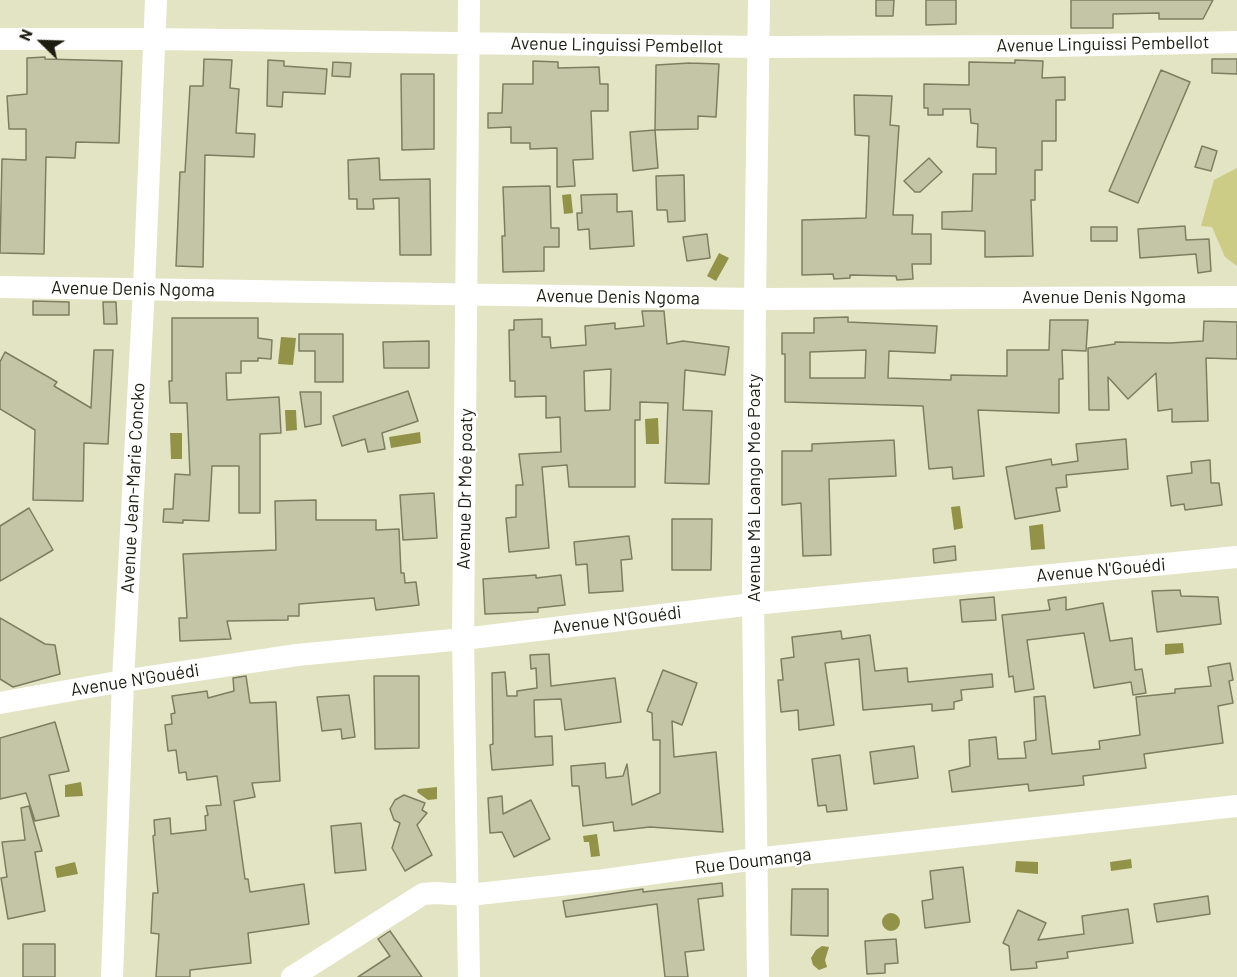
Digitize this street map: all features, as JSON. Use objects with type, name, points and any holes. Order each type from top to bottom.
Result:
[{"type":"street","name":"Avenue Jean-Marie Concko","points":[[112,977],[123,681],[144,288],[156,0]]},
{"type":"street","name":"Avenue Dr Moé poaty","points":[[469,0],[463,639],[469,977]]},
{"type":"street","name":"Avenue Mâ Loango Moé Poaty","points":[[758,977],[753,604],[759,0]]},
{"type":"street","name":"Avenue Linguissi Pembellot","points":[[0,39],[759,47],[1052,46],[1236,42]]},
{"type":"street","name":"Avenue Denis Ngoma","points":[[0,287],[755,299],[1237,297]]},
{"type":"street","name":"Avenue N'Gouédi","points":[[0,703],[123,681],[297,655],[463,639],[753,604],[1237,557]]},
{"type":"street","name":"Rue Doumanga","points":[[292,977],[423,894],[469,895],[605,880],[755,859],[1237,806]]},
{"type":"shaded area","points":[[1237,168],[1237,266],[1225,257],[1212,227],[1201,226],[1214,180]]},
{"type":"shaded area","points":[[571,194],[573,213],[564,214],[562,195]]},
{"type":"shaded area","points":[[719,253],[729,258],[716,281],[707,276]]},
{"type":"shaded area","points":[[281,337],[296,338],[293,365],[278,364]]},
{"type":"shaded area","points":[[285,410],[296,410],[297,430],[286,431]]},
{"type":"shaded area","points":[[658,418],[659,444],[646,444],[645,419]]},
{"type":"shaded area","points":[[420,432],[421,443],[391,448],[389,437]]},
{"type":"shaded area","points":[[170,433],[182,433],[182,459],[171,459]]},
{"type":"shaded area","points":[[960,506],[963,528],[954,530],[951,507]]},
{"type":"shaded area","points":[[1043,524],[1045,549],[1031,550],[1029,526]]},
{"type":"shaded area","points":[[1183,643],[1184,653],[1165,655],[1165,644]]},
{"type":"shaded area","points":[[81,782],[83,796],[65,797],[65,785]]},
{"type":"shaded area","points":[[437,787],[437,799],[428,800],[417,792],[418,789]]},
{"type":"shaded area","points":[[597,834],[600,856],[591,857],[589,842],[584,842],[583,836]]},
{"type":"shaded area","points":[[1131,859],[1132,868],[1111,871],[1110,862]]},
{"type":"shaded area","points":[[1016,861],[1038,862],[1038,874],[1015,872]]},
{"type":"shaded area","points":[[75,862],[78,874],[57,878],[55,867]]},
{"type":"shaded area","points":[[891,913],[897,916],[900,922],[897,928],[891,931],[885,928],[882,922],[885,916]]},
{"type":"shaded area","points":[[822,946],[829,947],[825,960],[827,967],[819,970],[813,965],[811,958]]},
{"type":"building","points":[[876,0],[894,0],[893,16],[876,16]]},
{"type":"building","points":[[926,0],[956,0],[956,24],[926,25]]},
{"type":"building","points":[[1071,0],[1213,0],[1203,19],[1159,19],[1159,13],[1113,14],[1113,28],[1071,28]]},
{"type":"building","points":[[45,57],[45,59],[122,61],[119,143],[76,142],[75,158],[46,157],[44,254],[0,253],[2,159],[26,160],[26,129],[9,129],[7,96],[27,94],[27,58]]},
{"type":"building","points":[[204,59],[232,60],[230,88],[239,89],[236,133],[255,134],[254,157],[205,155],[203,267],[176,266],[180,172],[185,172],[190,86],[203,86]]},
{"type":"building","points":[[1212,59],[1237,59],[1237,74],[1212,73]]},
{"type":"building","points":[[268,60],[284,61],[284,66],[327,69],[325,94],[283,92],[282,107],[267,106]]},
{"type":"building","points":[[1015,60],[1043,61],[1042,78],[1065,77],[1065,100],[1056,100],[1056,141],[1042,141],[1042,170],[1035,170],[1035,200],[1031,200],[1033,256],[985,257],[985,231],[942,229],[942,212],[972,211],[973,174],[996,174],[996,148],[977,147],[978,124],[971,123],[970,109],[943,109],[943,115],[928,115],[928,108],[924,108],[924,84],[969,85],[969,62],[1015,63]]},
{"type":"building","points":[[533,61],[558,62],[558,68],[599,67],[600,84],[608,84],[608,111],[591,111],[593,159],[573,160],[575,186],[557,187],[557,148],[530,149],[530,143],[511,143],[511,127],[488,128],[488,113],[502,113],[503,84],[533,84]]},
{"type":"building","points":[[333,62],[351,63],[350,77],[332,76]]},
{"type":"building","points":[[719,64],[716,117],[698,116],[698,129],[655,130],[656,65]]},
{"type":"building","points":[[1161,70],[1190,82],[1138,203],[1109,191]]},
{"type":"building","points":[[401,74],[434,74],[434,149],[402,150]]},
{"type":"building","points":[[854,95],[892,96],[890,125],[899,126],[893,215],[913,215],[912,234],[931,234],[931,264],[912,264],[913,279],[897,280],[896,276],[850,275],[850,278],[834,279],[833,274],[802,275],[802,220],[866,218],[869,136],[855,135]]},
{"type":"building","points":[[655,130],[658,168],[633,171],[630,132]]},
{"type":"building","points":[[1202,146],[1217,151],[1211,171],[1195,167]]},
{"type":"building","points":[[379,158],[380,180],[430,179],[431,255],[400,255],[399,198],[373,199],[374,209],[357,209],[357,199],[349,199],[348,160]]},
{"type":"building","points":[[929,158],[942,172],[920,192],[915,192],[904,181]]},
{"type":"building","points":[[684,175],[685,221],[668,222],[667,210],[657,210],[656,176]]},
{"type":"building","points":[[550,186],[551,228],[559,228],[559,247],[544,247],[544,271],[503,272],[502,236],[505,236],[503,187]]},
{"type":"building","points":[[617,194],[617,212],[632,211],[634,246],[590,249],[589,229],[578,230],[577,213],[582,213],[581,195]]},
{"type":"building","points":[[1185,226],[1186,240],[1209,239],[1211,271],[1198,273],[1196,254],[1140,258],[1138,229]]},
{"type":"building","points":[[1091,227],[1117,227],[1117,241],[1091,241]]},
{"type":"building","points":[[707,234],[710,258],[687,261],[683,237]]},
{"type":"building","points":[[33,301],[69,302],[69,315],[33,315]]},
{"type":"building","points":[[103,302],[116,302],[117,324],[104,324]]},
{"type":"building","points":[[642,311],[664,311],[667,344],[683,341],[729,347],[725,375],[685,370],[683,410],[712,411],[709,484],[665,483],[668,403],[640,402],[640,420],[635,420],[635,487],[569,487],[567,465],[542,467],[549,548],[509,552],[506,518],[516,517],[516,485],[523,485],[519,454],[561,452],[560,417],[546,418],[546,396],[515,397],[515,381],[510,381],[509,330],[514,330],[514,320],[542,319],[542,337],[550,337],[551,348],[586,345],[585,326],[615,323],[615,329],[644,326]],"holes":[[[611,369],[610,410],[585,411],[584,371]]]},
{"type":"building","points":[[848,317],[848,322],[937,326],[935,353],[889,351],[888,378],[951,380],[951,375],[1007,376],[1007,350],[1049,350],[1050,320],[1088,320],[1086,351],[1062,350],[1063,379],[1059,379],[1059,413],[978,410],[984,476],[953,479],[952,467],[929,469],[923,406],[785,402],[785,354],[782,354],[782,333],[814,333],[814,318]],"holes":[[[866,350],[865,378],[810,378],[810,352]]]},
{"type":"building","points":[[172,318],[258,318],[258,338],[272,340],[271,359],[258,358],[258,361],[241,361],[241,373],[226,373],[227,400],[279,397],[281,433],[260,434],[260,513],[239,513],[239,466],[212,466],[209,521],[163,522],[164,509],[173,509],[175,474],[190,475],[187,403],[170,403]]},
{"type":"building","points":[[1204,321],[1237,322],[1237,359],[1206,358],[1208,421],[1172,422],[1172,409],[1158,411],[1156,373],[1128,399],[1108,377],[1109,410],[1089,410],[1088,348],[1115,344],[1115,342],[1203,341]]},
{"type":"building","points":[[299,334],[343,334],[343,382],[315,382],[315,351],[299,351]]},
{"type":"building","points":[[429,341],[429,368],[384,368],[383,342]]},
{"type":"building","points":[[94,350],[113,350],[108,444],[84,443],[83,501],[33,500],[35,430],[0,409],[0,362],[5,352],[57,382],[54,386],[91,408]]},
{"type":"building","points":[[408,391],[418,421],[382,433],[385,449],[368,452],[365,439],[342,446],[333,416]]},
{"type":"building","points":[[300,392],[321,392],[321,424],[305,427]]},
{"type":"building","points":[[1126,439],[1128,469],[1066,475],[1067,487],[1056,488],[1060,511],[1015,519],[1006,467],[1051,459],[1052,465],[1078,461],[1076,444]]},
{"type":"building","points":[[894,440],[896,476],[829,479],[831,555],[803,556],[801,503],[782,505],[782,451],[812,451],[812,444]]},
{"type":"building","points":[[1210,460],[1211,483],[1219,483],[1222,505],[1185,510],[1184,504],[1171,506],[1167,476],[1192,473],[1191,462]]},
{"type":"building","points":[[434,493],[437,538],[403,540],[400,495]]},
{"type":"building","points":[[316,500],[316,520],[376,520],[376,530],[399,529],[401,573],[404,573],[405,583],[416,582],[419,605],[376,610],[374,598],[299,604],[299,616],[288,616],[288,620],[227,621],[231,639],[180,641],[179,618],[187,618],[183,554],[276,550],[275,501]]},
{"type":"building","points":[[29,508],[53,550],[0,581],[0,526]]},
{"type":"building","points":[[672,519],[712,519],[711,570],[672,570]]},
{"type":"building","points":[[629,536],[632,559],[621,560],[623,591],[589,593],[587,564],[576,565],[574,542]]},
{"type":"building","points":[[955,546],[956,560],[934,563],[933,549]]},
{"type":"building","points":[[536,575],[536,578],[561,575],[565,605],[538,608],[538,612],[485,614],[483,579]]},
{"type":"building","points":[[1180,590],[1181,596],[1218,597],[1221,624],[1157,632],[1152,591]]},
{"type":"building","points":[[994,597],[996,620],[962,622],[960,600]]},
{"type":"building","points":[[1066,597],[1066,610],[1103,603],[1110,641],[1132,638],[1135,670],[1142,669],[1146,693],[1133,695],[1131,682],[1094,688],[1084,633],[1027,640],[1034,689],[1015,692],[1013,676],[1009,677],[1002,615],[1050,610],[1048,600]]},
{"type":"building","points":[[0,618],[45,644],[55,645],[60,674],[13,687],[0,679]]},
{"type":"building","points":[[841,631],[842,639],[870,635],[875,671],[907,668],[908,682],[992,674],[993,687],[961,690],[962,700],[954,702],[954,709],[932,711],[932,704],[863,710],[859,659],[825,663],[834,725],[799,730],[798,710],[781,712],[778,680],[783,680],[781,659],[794,657],[792,637]]},
{"type":"building","points":[[549,654],[551,686],[615,678],[621,722],[565,730],[561,699],[534,700],[535,737],[552,736],[553,765],[492,770],[490,745],[493,744],[492,673],[505,672],[507,696],[517,696],[517,691],[537,688],[536,668],[531,669],[530,655]]},
{"type":"building","points":[[1230,663],[1233,680],[1229,681],[1233,703],[1218,706],[1223,743],[1144,754],[1146,768],[1083,776],[1084,785],[1029,791],[1028,784],[952,792],[949,771],[970,766],[969,740],[996,737],[998,759],[1026,758],[1024,742],[1036,740],[1034,697],[1045,696],[1052,754],[1100,749],[1099,741],[1140,735],[1136,697],[1175,693],[1175,689],[1211,686],[1208,667]]},
{"type":"building","points":[[663,670],[697,683],[682,725],[672,721],[674,757],[716,752],[723,832],[650,827],[614,831],[613,822],[583,826],[579,786],[572,786],[571,766],[605,763],[606,778],[623,776],[627,764],[632,805],[660,793],[660,740],[653,740],[652,713],[647,711]]},
{"type":"building","points":[[246,676],[250,703],[276,702],[280,781],[252,783],[255,797],[234,801],[245,879],[248,879],[250,892],[304,884],[309,924],[248,933],[251,963],[190,970],[190,977],[156,977],[159,934],[151,933],[153,893],[158,893],[153,836],[155,835],[154,820],[170,818],[171,834],[206,830],[205,816],[208,815],[206,806],[221,805],[217,776],[187,780],[186,772],[179,773],[176,750],[168,751],[165,725],[172,724],[171,714],[175,713],[172,696],[207,691],[208,698],[234,691],[233,678]]},
{"type":"building","points":[[374,676],[419,676],[419,748],[375,749]]},
{"type":"building","points":[[349,695],[355,737],[342,739],[341,729],[322,731],[317,697]]},
{"type":"building","points":[[55,722],[69,771],[49,775],[59,816],[35,821],[26,793],[0,799],[0,738]]},
{"type":"building","points":[[914,746],[918,778],[874,784],[870,752]]},
{"type":"building","points":[[840,755],[847,810],[827,812],[826,805],[818,806],[812,759]]},
{"type":"building","points":[[404,795],[425,803],[422,810],[427,813],[417,825],[432,855],[405,871],[392,848],[400,823],[394,820],[390,809],[395,800]]},
{"type":"building","points":[[502,796],[503,814],[531,800],[550,839],[514,857],[502,832],[490,833],[488,798]]},
{"type":"building","points":[[29,806],[42,851],[35,852],[45,911],[8,919],[1,878],[7,877],[2,842],[25,840],[21,808]]},
{"type":"building","points":[[361,823],[366,870],[335,873],[331,826]]},
{"type":"building","points":[[963,867],[970,922],[925,928],[922,901],[933,899],[930,871]]},
{"type":"building","points":[[722,883],[723,896],[698,899],[704,950],[685,952],[688,977],[665,977],[657,904],[566,917],[563,901],[643,889],[643,892]]},
{"type":"building","points":[[792,889],[828,889],[828,936],[791,935]]},
{"type":"building","points":[[1208,896],[1210,914],[1157,922],[1154,904]]},
{"type":"building","points":[[1128,909],[1133,943],[1067,952],[1068,958],[1036,962],[1037,968],[1011,970],[1009,946],[1003,943],[1018,910],[1046,923],[1038,940],[1084,934],[1082,916]]},
{"type":"building","points":[[390,931],[422,977],[358,977],[390,956],[378,939]]},
{"type":"building","points":[[896,939],[898,963],[885,964],[885,973],[867,974],[865,941]]},
{"type":"building","points":[[23,944],[55,944],[55,977],[23,977]]}]
